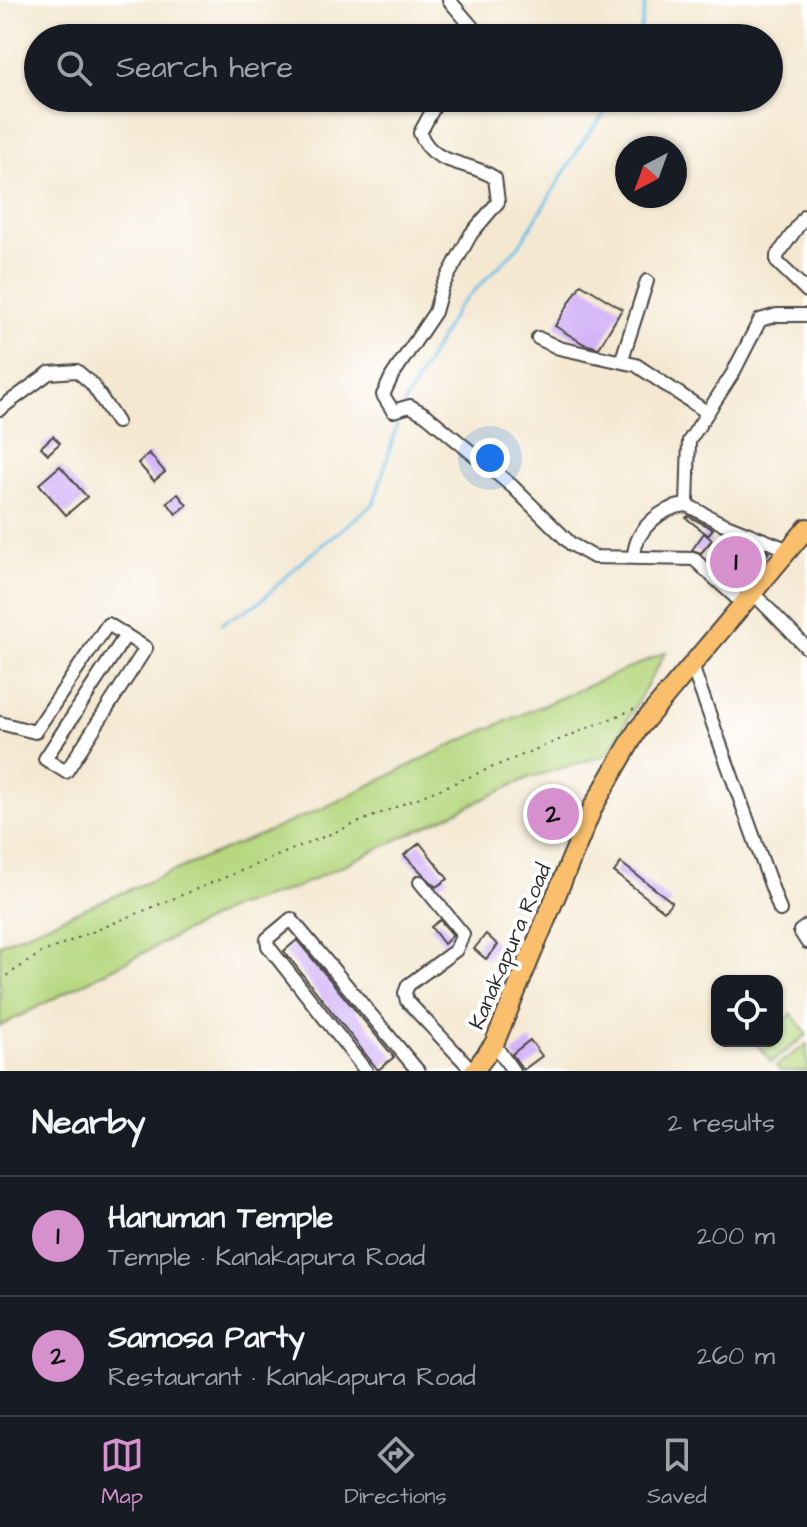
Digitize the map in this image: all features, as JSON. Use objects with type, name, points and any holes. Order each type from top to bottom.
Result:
[{"type":"highway","name":"Kanakapura Road","points":[[473,1071],[494,1044],[593,807],[638,729],[807,528]]},
{"type":"street","points":[[449,0],[470,24]]},
{"type":"street","points":[[431,112],[420,133],[425,146],[440,159],[480,168],[495,178],[498,202],[471,234],[442,287],[435,312],[392,376],[383,395],[385,402],[393,411],[410,406],[426,415],[512,486],[571,544],[594,557],[634,555],[694,559],[807,648]]},
{"type":"street","points":[[805,216],[777,256],[777,262],[805,285]]},
{"type":"street","points":[[622,359],[647,281]]},
{"type":"street","points":[[687,505],[689,441],[705,411],[733,373],[760,320],[777,315],[807,315]]},
{"type":"street","points":[[538,338],[559,348],[622,359],[705,411]]},
{"type":"street","points":[[0,409],[49,373],[77,371],[92,384],[117,422]]},
{"type":"street","points":[[634,555],[635,541],[645,526],[663,512],[687,505],[719,522],[789,550]]},
{"type":"street","points":[[0,723],[35,732],[108,624],[126,635],[146,648],[66,772],[45,759],[126,635]]},
{"type":"street","points":[[692,666],[780,910]]},
{"type":"street","points":[[420,882],[463,934],[456,950],[408,985],[405,993],[407,1001],[473,1071]]},
{"type":"street","points":[[366,1071],[268,946],[267,939],[291,919],[418,1071]]},
{"type":"street","points":[[807,926],[800,931],[807,942]]},
{"type":"street","points":[[494,1044],[513,1071]]},
{"type":"path","points":[[0,980],[41,953],[666,696]]},
{"type":"green space","points":[[666,652],[607,755],[528,778],[295,888],[231,908],[0,1026],[0,944],[326,807],[451,745]]},
{"type":"green space","points":[[792,1014],[807,1035],[771,1062],[760,1047],[783,1047],[783,1021]]},
{"type":"green space","points":[[807,1044],[807,1071],[780,1071],[776,1066]]},
{"type":"building","points":[[581,284],[622,309],[599,348],[584,344],[555,326]]},
{"type":"building","points":[[53,436],[60,443],[48,454],[41,447]]},
{"type":"building","points":[[149,453],[165,472],[154,481],[138,463]]},
{"type":"building","points":[[60,466],[87,497],[66,515],[39,484]]},
{"type":"building","points":[[178,494],[187,505],[176,514],[167,502]]},
{"type":"building","points":[[688,516],[713,529],[708,535],[686,518]]},
{"type":"building","points":[[704,533],[712,540],[701,553],[692,550]]},
{"type":"building","points":[[735,538],[746,546],[749,544],[769,552],[754,572],[728,546]]},
{"type":"building","points":[[420,843],[448,879],[436,887],[404,855]]},
{"type":"building","points":[[621,863],[672,902],[664,911],[614,872]]},
{"type":"building","points":[[440,920],[453,935],[444,944],[431,927]]},
{"type":"building","points":[[486,934],[498,945],[486,959],[474,949]]},
{"type":"building","points":[[297,940],[394,1057],[378,1070],[284,951]]},
{"type":"building","points":[[530,1040],[542,1056],[523,1070],[512,1054]]},
{"type":"waterway","points":[[642,24],[646,0]]},
{"type":"waterway","points":[[404,404],[457,308],[519,246],[586,137],[606,112]]},
{"type":"waterway","points":[[221,624],[261,601],[300,563],[374,503],[400,415]]},
{"type":"place","name":"Hanuman Temple","points":[[736,562]]},
{"type":"place","name":"Samosa Party","points":[[553,814]]}]
